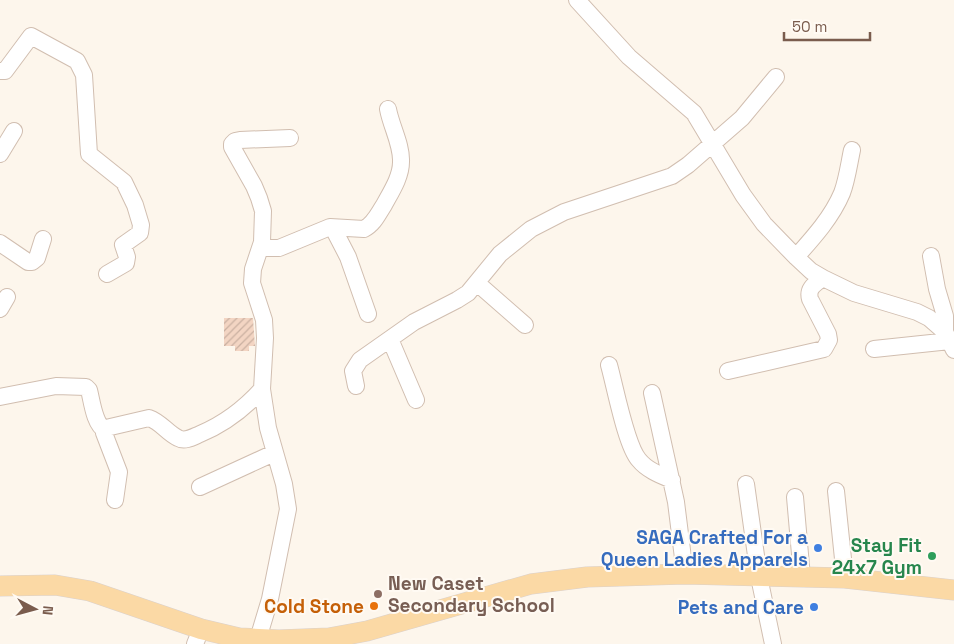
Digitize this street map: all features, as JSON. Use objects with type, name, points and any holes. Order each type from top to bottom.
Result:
[{"type":"main road","points":[[0,586],[54,585],[90,591],[198,636],[280,642],[334,641],[531,584],[587,576],[685,574],[845,578],[954,590]]},
{"type":"street","points":[[577,0],[629,57],[694,113],[743,195],[764,224],[811,271],[854,292],[917,312],[929,318],[950,341]]},
{"type":"street","points":[[0,72],[5,71],[31,36],[77,61],[81,67],[85,83],[89,154],[124,182],[135,205],[141,225],[140,233],[123,244],[127,257],[126,263],[107,274]]},
{"type":"street","points":[[356,386],[353,371],[360,360],[414,322],[468,293],[500,254],[532,229],[564,212],[672,176],[713,144],[742,118],[776,77]]},
{"type":"street","points":[[261,248],[279,248],[333,228],[364,229],[369,227],[376,219],[393,189],[401,162],[388,109]]},
{"type":"street","points":[[0,152],[14,131]]},
{"type":"street","points":[[258,639],[270,599],[288,508],[284,484],[274,453],[262,389],[265,338],[264,320],[252,283],[252,275],[261,248],[264,222],[260,198],[232,144],[240,140],[290,138]]},
{"type":"street","points":[[796,257],[813,238],[836,204],[842,190],[852,150]]},
{"type":"street","points":[[333,228],[348,257],[368,314]]},
{"type":"street","points":[[0,243],[28,262],[32,262],[37,258],[43,239]]},
{"type":"street","points":[[931,256],[950,341]]},
{"type":"street","points":[[728,371],[824,349],[829,340],[828,334],[808,294],[810,289],[823,278]]},
{"type":"street","points":[[478,283],[525,325]]},
{"type":"street","points":[[390,339],[416,400]]},
{"type":"street","points":[[874,349],[950,341]]},
{"type":"street","points":[[609,365],[629,440],[635,455],[648,468],[672,480]]},
{"type":"street","points":[[0,397],[56,386],[86,387],[89,390],[98,422],[104,430],[119,472],[115,500]]},
{"type":"street","points":[[104,430],[109,426],[149,418],[178,438],[184,440],[192,438],[223,424],[252,400],[262,389]]},
{"type":"street","points":[[652,393],[672,480],[685,574]]},
{"type":"street","points":[[200,487],[274,453]]},
{"type":"street","points":[[746,484],[760,577],[773,644]]},
{"type":"street","points":[[836,491],[845,578]]},
{"type":"street","points":[[795,497],[802,577]]},
{"type":"building","points":[[224,318],[253,318],[255,346],[249,346],[249,351],[235,351],[235,346],[224,346]]},
{"type":"place","name":"SAGA Crafted For a Queen Ladies Apparels","points":[[818,548]]},
{"type":"place","name":"Stay Fit 24x7 Gym","points":[[932,556]]},
{"type":"place","name":"New Caset Secondary School","points":[[378,594]]},
{"type":"place","name":"Cold Stone","points":[[374,606]]},
{"type":"place","name":"Pets and Care","points":[[814,607]]}]
